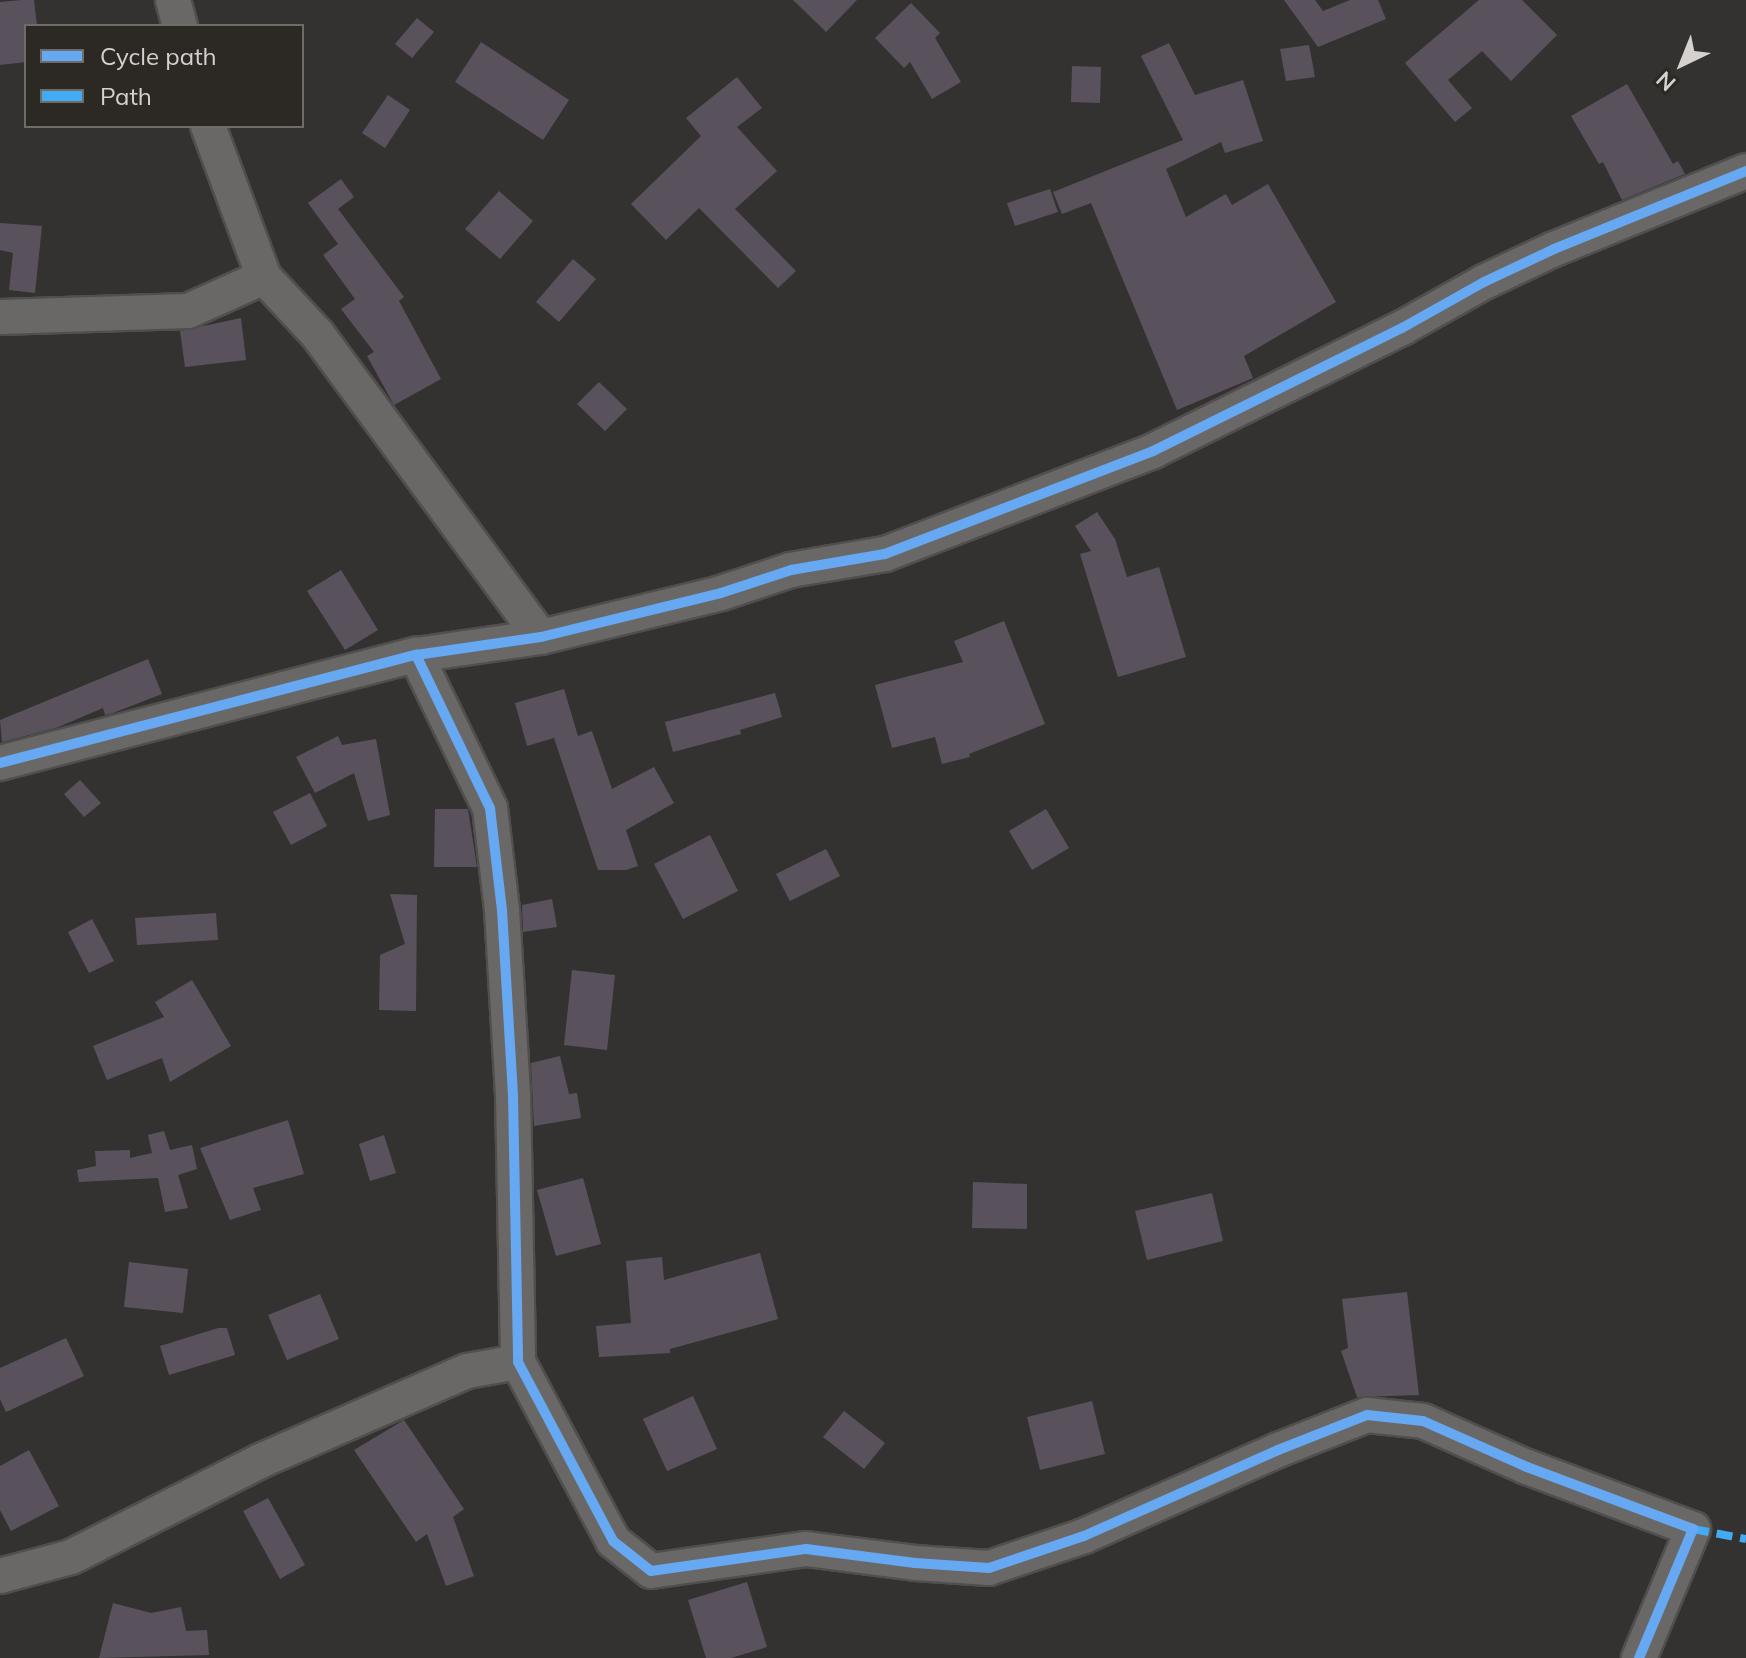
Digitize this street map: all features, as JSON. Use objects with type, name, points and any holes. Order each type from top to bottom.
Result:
[{"type":"street","points":[[173,0],[179,24]]},
{"type":"street","points":[[209,128],[264,277],[318,335],[541,637]]},
{"type":"street","points":[[0,763],[416,655],[541,637],[721,593],[791,570],[885,554],[1060,490],[1153,451],[1554,249],[1746,171]]},
{"type":"street","points":[[0,317],[188,311],[264,277]]},
{"type":"street","points":[[416,655],[490,808],[502,910],[513,1095],[518,1362],[613,1541],[651,1571],[806,1549],[915,1563],[989,1568],[1084,1536],[1278,1450],[1367,1415],[1423,1421],[1527,1467],[1693,1529],[1639,1658]]},
{"type":"street","points":[[0,1576],[71,1557],[260,1461],[467,1371],[518,1362]]},
{"type":"building","points":[[34,0],[37,24],[24,24],[24,62],[0,65],[0,2]]},
{"type":"building","points":[[793,0],[857,0],[826,32]]},
{"type":"building","points":[[1284,0],[1315,0],[1323,11],[1350,0],[1378,0],[1386,19],[1318,47]]},
{"type":"building","points":[[1479,0],[1522,0],[1557,35],[1511,81],[1482,51],[1448,80],[1472,108],[1455,122],[1405,63]]},
{"type":"building","points":[[911,3],[940,33],[935,38],[961,82],[932,99],[910,62],[904,68],[875,38]]},
{"type":"building","points":[[417,18],[434,32],[412,58],[395,44]]},
{"type":"building","points":[[481,42],[569,100],[543,140],[455,82]]},
{"type":"building","points":[[1169,43],[1195,95],[1243,80],[1263,141],[1225,153],[1221,142],[1166,169],[1186,217],[1226,194],[1232,205],[1268,184],[1336,302],[1244,356],[1253,378],[1177,410],[1091,203],[1062,214],[1053,192],[1183,140],[1141,56]]},
{"type":"building","points":[[1309,45],[1315,77],[1286,81],[1280,49]]},
{"type":"building","points":[[1072,66],[1101,67],[1100,103],[1071,102]]},
{"type":"building","points":[[737,77],[762,108],[737,127],[777,171],[735,209],[796,271],[778,288],[699,208],[666,240],[631,204],[701,136],[686,118]]},
{"type":"building","points":[[1627,84],[1673,164],[1678,161],[1685,174],[1622,200],[1603,162],[1599,164],[1571,116]]},
{"type":"building","points":[[388,95],[410,110],[385,148],[362,133]]},
{"type":"building","points":[[341,179],[354,197],[338,209],[404,297],[399,301],[441,379],[394,405],[367,356],[374,352],[341,309],[355,299],[323,255],[338,244],[308,203]]},
{"type":"building","points":[[1050,189],[1058,212],[1015,226],[1007,203]]},
{"type":"building","points":[[499,191],[533,221],[500,259],[465,229]]},
{"type":"building","points":[[0,223],[42,226],[35,293],[9,290],[13,253],[0,250]]},
{"type":"building","points":[[573,259],[596,279],[559,322],[536,302]]},
{"type":"building","points":[[241,318],[246,360],[185,367],[180,331]]},
{"type":"building","points":[[599,382],[627,409],[605,431],[577,404]]},
{"type":"building","points":[[1097,512],[1115,539],[1127,577],[1159,567],[1186,657],[1118,677],[1080,554],[1091,551],[1075,526]]},
{"type":"building","points":[[341,570],[378,630],[345,650],[307,591]]},
{"type":"building","points":[[1004,621],[1045,724],[969,754],[970,757],[942,764],[935,737],[892,748],[875,685],[963,662],[954,641]]},
{"type":"building","points":[[148,659],[162,694],[113,713],[105,715],[103,708],[56,728],[2,742],[0,720]]},
{"type":"building","points":[[564,689],[578,736],[592,731],[612,789],[654,767],[674,803],[626,830],[638,866],[626,870],[598,870],[554,738],[527,746],[515,703]]},
{"type":"building","points":[[775,693],[782,717],[740,730],[741,734],[673,752],[665,722]]},
{"type":"building","points":[[338,736],[342,745],[376,739],[390,815],[368,821],[354,773],[315,793],[296,757]]},
{"type":"building","points":[[80,780],[101,803],[84,817],[64,794]]},
{"type":"building","points":[[310,793],[327,826],[291,845],[273,812]]},
{"type":"building","points":[[435,809],[468,809],[477,867],[434,867]]},
{"type":"building","points":[[1046,809],[1069,848],[1032,870],[1009,831]]},
{"type":"building","points":[[710,835],[738,891],[683,919],[654,864]]},
{"type":"building","points":[[826,849],[840,876],[790,901],[776,874]]},
{"type":"building","points":[[390,894],[417,895],[416,1011],[379,1010],[380,955],[405,944]]},
{"type":"building","points":[[552,899],[557,927],[523,932],[522,905]]},
{"type":"building","points":[[216,913],[218,940],[137,945],[135,918]]},
{"type":"building","points":[[92,919],[114,961],[89,973],[68,932]]},
{"type":"building","points":[[572,970],[615,975],[607,1050],[564,1045]]},
{"type":"building","points":[[192,980],[231,1046],[170,1082],[162,1058],[107,1080],[93,1046],[164,1017],[155,1002]]},
{"type":"building","points":[[560,1056],[569,1094],[577,1093],[581,1118],[534,1126],[531,1063]]},
{"type":"building","points":[[288,1120],[304,1174],[253,1188],[261,1210],[230,1220],[200,1148]]},
{"type":"building","points":[[164,1131],[170,1150],[192,1145],[197,1169],[178,1175],[188,1208],[165,1212],[158,1178],[79,1182],[77,1170],[96,1166],[95,1151],[130,1150],[130,1158],[152,1153],[148,1135]]},
{"type":"building","points":[[384,1135],[396,1173],[370,1181],[359,1144]]},
{"type":"building","points":[[583,1178],[601,1244],[556,1256],[537,1190]]},
{"type":"building","points":[[973,1182],[1027,1184],[1027,1229],[972,1228]]},
{"type":"building","points":[[1212,1193],[1223,1241],[1147,1260],[1135,1211]]},
{"type":"building","points":[[760,1253],[778,1319],[670,1349],[670,1353],[599,1357],[596,1326],[631,1323],[626,1261],[662,1257],[664,1280]]},
{"type":"building","points":[[129,1262],[188,1269],[183,1313],[124,1307]]},
{"type":"building","points":[[1407,1292],[1419,1395],[1357,1397],[1341,1351],[1348,1348],[1342,1299]]},
{"type":"building","points":[[320,1294],[339,1339],[287,1360],[268,1315]]},
{"type":"building","points":[[227,1328],[235,1355],[169,1375],[160,1346]]},
{"type":"building","points":[[66,1338],[84,1376],[6,1412],[0,1399],[0,1368]]},
{"type":"building","points":[[693,1396],[717,1449],[667,1471],[643,1419]]},
{"type":"building","points":[[1092,1401],[1105,1454],[1040,1470],[1027,1417]]},
{"type":"building","points":[[844,1411],[885,1443],[864,1469],[823,1437]]},
{"type":"building","points":[[404,1420],[464,1509],[453,1517],[474,1576],[446,1586],[427,1534],[416,1542],[354,1450]]},
{"type":"building","points":[[29,1450],[59,1506],[11,1531],[0,1510],[0,1466]]},
{"type":"building","points":[[268,1498],[305,1565],[280,1579],[243,1511]]},
{"type":"building","points":[[747,1582],[767,1647],[731,1658],[706,1658],[688,1600]]},
{"type":"building","points":[[113,1603],[151,1613],[181,1607],[186,1631],[207,1630],[209,1655],[99,1658]]},
{"type":"marked path","points":[[1693,1529],[1746,1539]]},
{"type":"cycle path","points":[[0,763],[416,655],[541,637],[721,593],[791,570],[885,554],[1153,451],[1402,328],[1484,282],[1554,249],[1746,171]]},
{"type":"cycle path","points":[[416,655],[490,808],[502,910],[513,1095],[518,1362],[613,1541],[651,1571],[806,1549],[915,1563],[989,1568],[1084,1536],[1278,1450],[1367,1415],[1423,1421],[1527,1467],[1693,1529],[1639,1658]]}]
